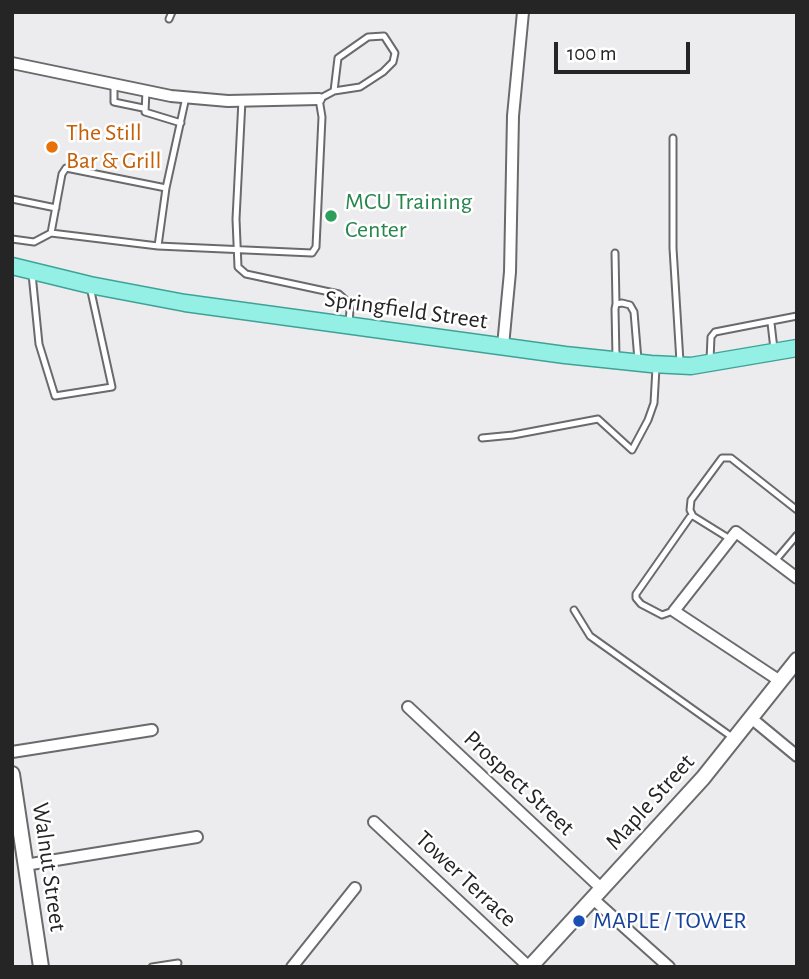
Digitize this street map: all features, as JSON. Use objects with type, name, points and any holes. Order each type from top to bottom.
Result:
[{"type":"main road","name":"Springfield Street","points":[[12,266],[90,285],[185,303],[656,365],[710,364],[797,348]]},
{"type":"main road","name":"Maple Street","points":[[529,967],[670,816],[797,660]]},
{"type":"main road","name":"Walnut Street","points":[[12,774],[41,967]]},
{"type":"street","points":[[503,346],[510,272],[513,116],[523,12]]},
{"type":"street","points":[[12,63],[186,97],[242,100],[319,99]]},
{"type":"street","points":[[780,681],[674,611],[733,535],[797,578]]},
{"type":"street","name":"Prospect Street","points":[[408,707],[669,967]]},
{"type":"street","points":[[751,718],[797,756]]},
{"type":"street","points":[[12,752],[152,730]]},
{"type":"street","name":"Tower Terrace","points":[[374,822],[529,967]]},
{"type":"street","points":[[25,865],[197,837]]},
{"type":"street","points":[[292,967],[355,888]]},
{"type":"lane","points":[[12,239],[34,242],[51,233],[158,246],[309,254],[314,250],[321,117],[319,99],[334,91],[360,87],[383,72],[393,62],[395,53],[384,36],[368,37],[338,58],[334,91]]},
{"type":"lane","points":[[114,85],[114,102],[143,108],[148,114],[181,123]]},
{"type":"lane","points":[[143,108],[146,91]]},
{"type":"lane","points":[[158,246],[166,188],[186,97]]},
{"type":"lane","points":[[242,100],[237,192],[238,267],[246,274],[339,294],[344,297],[350,310],[349,325]]},
{"type":"lane","points":[[673,138],[673,248],[680,366]]},
{"type":"lane","points":[[51,233],[63,171],[68,167],[166,188]]},
{"type":"lane","points":[[12,199],[56,208]]},
{"type":"lane","points":[[615,253],[616,360]]},
{"type":"lane","points":[[31,271],[38,344],[55,396],[112,387],[90,285]]},
{"type":"lane","points":[[616,304],[630,305],[634,312],[638,363]]},
{"type":"lane","points":[[710,364],[709,343],[713,334],[797,316]]},
{"type":"lane","points":[[771,323],[774,352]]},
{"type":"lane","points":[[482,438],[513,435],[598,418],[632,450],[654,403],[656,365]]},
{"type":"lane","points":[[733,535],[693,516],[690,510],[691,500],[722,458],[731,458],[797,510]]},
{"type":"lane","points":[[674,611],[662,615],[641,604],[636,598],[693,516]]},
{"type":"lane","points":[[775,561],[797,535]]},
{"type":"lane","points":[[574,610],[590,636],[735,739]]},
{"type":"lane","points":[[152,967],[178,963]]},
{"type":"place","name":"The Still Bar & Grill","points":[[52,147]]},
{"type":"place","name":"MCU Training Center","points":[[331,216]]},
{"type":"place","name":"MAPLE / TOWER","points":[[579,921]]}]
